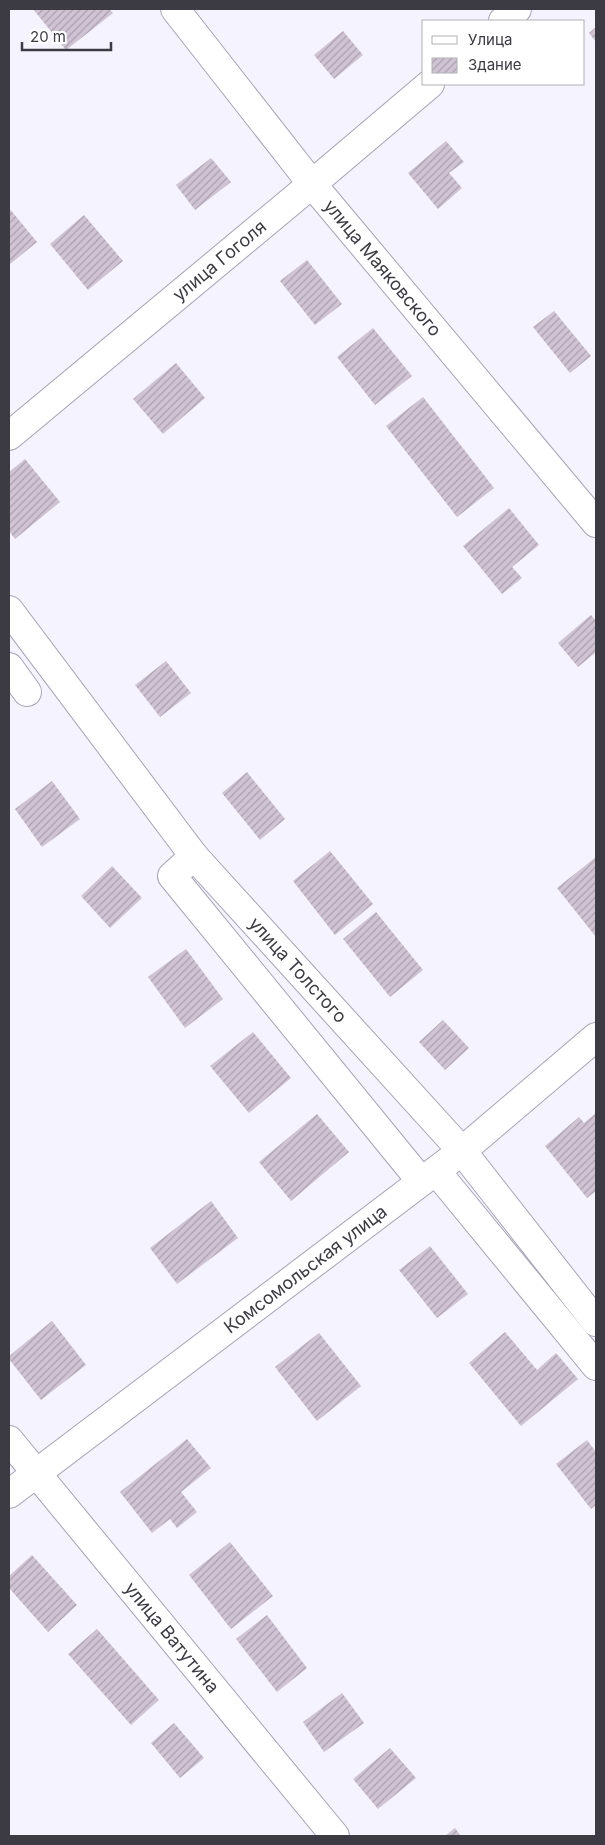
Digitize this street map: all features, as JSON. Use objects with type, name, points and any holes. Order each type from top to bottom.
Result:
[{"type":"street","name":"улица Маяковского","points":[[175,9],[312,184],[596,522]]},
{"type":"street","points":[[504,20],[517,9]]},
{"type":"street","name":"улица Гоголя","points":[[9,436],[429,85]]},
{"type":"street","name":"улица Толстого","points":[[9,610],[194,856],[462,1151],[596,1322]]},
{"type":"street","points":[[9,667],[27,692]]},
{"type":"street","points":[[194,856],[172,876],[428,1176],[596,1366]]},
{"type":"street","name":"Комсомольская улица","points":[[9,1494],[462,1151],[596,1037]]},
{"type":"street","name":"улица Ватутина","points":[[9,1440],[335,1836]]},
{"type":"building","points":[[33,9],[109,9],[113,13],[66,50]]},
{"type":"building","points":[[596,27],[596,42],[589,33]]},
{"type":"building","points":[[343,31],[363,55],[334,79],[314,55]]},
{"type":"building","points":[[446,141],[464,162],[449,173],[462,188],[438,209],[408,173]]},
{"type":"building","points":[[211,158],[231,182],[195,210],[176,185]]},
{"type":"building","points":[[9,208],[37,242],[9,265]]},
{"type":"building","points":[[84,215],[123,261],[88,290],[50,244]]},
{"type":"building","points":[[307,260],[342,304],[315,325],[280,281]]},
{"type":"building","points":[[554,311],[591,356],[570,373],[533,327]]},
{"type":"building","points":[[373,328],[412,376],[375,405],[337,357]]},
{"type":"building","points":[[176,363],[205,398],[163,434],[133,399]]},
{"type":"building","points":[[423,397],[494,488],[457,517],[386,426]]},
{"type":"building","points":[[25,459],[60,502],[15,539],[9,531],[9,472]]},
{"type":"building","points":[[509,508],[539,545],[512,567],[522,578],[502,594],[463,546]]},
{"type":"building","points":[[591,615],[596,621],[596,652],[578,667],[558,643]]},
{"type":"building","points":[[166,661],[191,693],[160,717],[135,685]]},
{"type":"building","points":[[247,772],[285,819],[260,840],[222,793]]},
{"type":"building","points":[[52,781],[80,819],[42,847],[15,809]]},
{"type":"building","points":[[330,851],[373,904],[335,935],[293,881]]},
{"type":"building","points":[[596,857],[596,937],[557,888]]},
{"type":"building","points":[[112,866],[142,898],[110,928],[81,896]]},
{"type":"building","points":[[376,912],[423,970],[390,997],[343,939]]},
{"type":"building","points":[[186,949],[223,999],[185,1028],[148,977]]},
{"type":"building","points":[[443,1020],[469,1048],[445,1070],[419,1042]]},
{"type":"building","points":[[253,1032],[291,1078],[249,1113],[210,1066]]},
{"type":"building","points":[[596,1113],[596,1191],[587,1198],[545,1146],[579,1117],[584,1123]]},
{"type":"building","points":[[317,1114],[349,1152],[291,1201],[259,1162]]},
{"type":"building","points":[[211,1201],[238,1238],[177,1284],[150,1248]]},
{"type":"building","points":[[430,1246],[468,1294],[437,1318],[399,1270]]},
{"type":"building","points":[[52,1321],[86,1365],[41,1400],[9,1359],[9,1356]]},
{"type":"building","points":[[505,1332],[537,1370],[556,1353],[578,1379],[521,1426],[469,1363]]},
{"type":"building","points":[[319,1333],[361,1386],[317,1421],[275,1367]]},
{"type":"building","points":[[187,1439],[211,1468],[181,1492],[197,1512],[177,1528],[170,1519],[152,1533],[120,1492]]},
{"type":"building","points":[[587,1440],[596,1452],[596,1505],[591,1509],[556,1464]]},
{"type":"building","points":[[230,1542],[273,1596],[231,1629],[189,1575]]},
{"type":"building","points":[[32,1555],[77,1605],[48,1632],[9,1588],[9,1576]]},
{"type":"building","points":[[267,1615],[307,1668],[277,1692],[236,1639]]},
{"type":"building","points":[[97,1629],[159,1700],[131,1725],[68,1654]]},
{"type":"building","points":[[342,1693],[364,1723],[324,1752],[303,1722]]},
{"type":"building","points":[[174,1723],[204,1758],[180,1778],[151,1743]]},
{"type":"building","points":[[390,1748],[416,1778],[378,1809],[353,1779]]},
{"type":"building","points":[[455,1828],[461,1836],[445,1836]]}]
